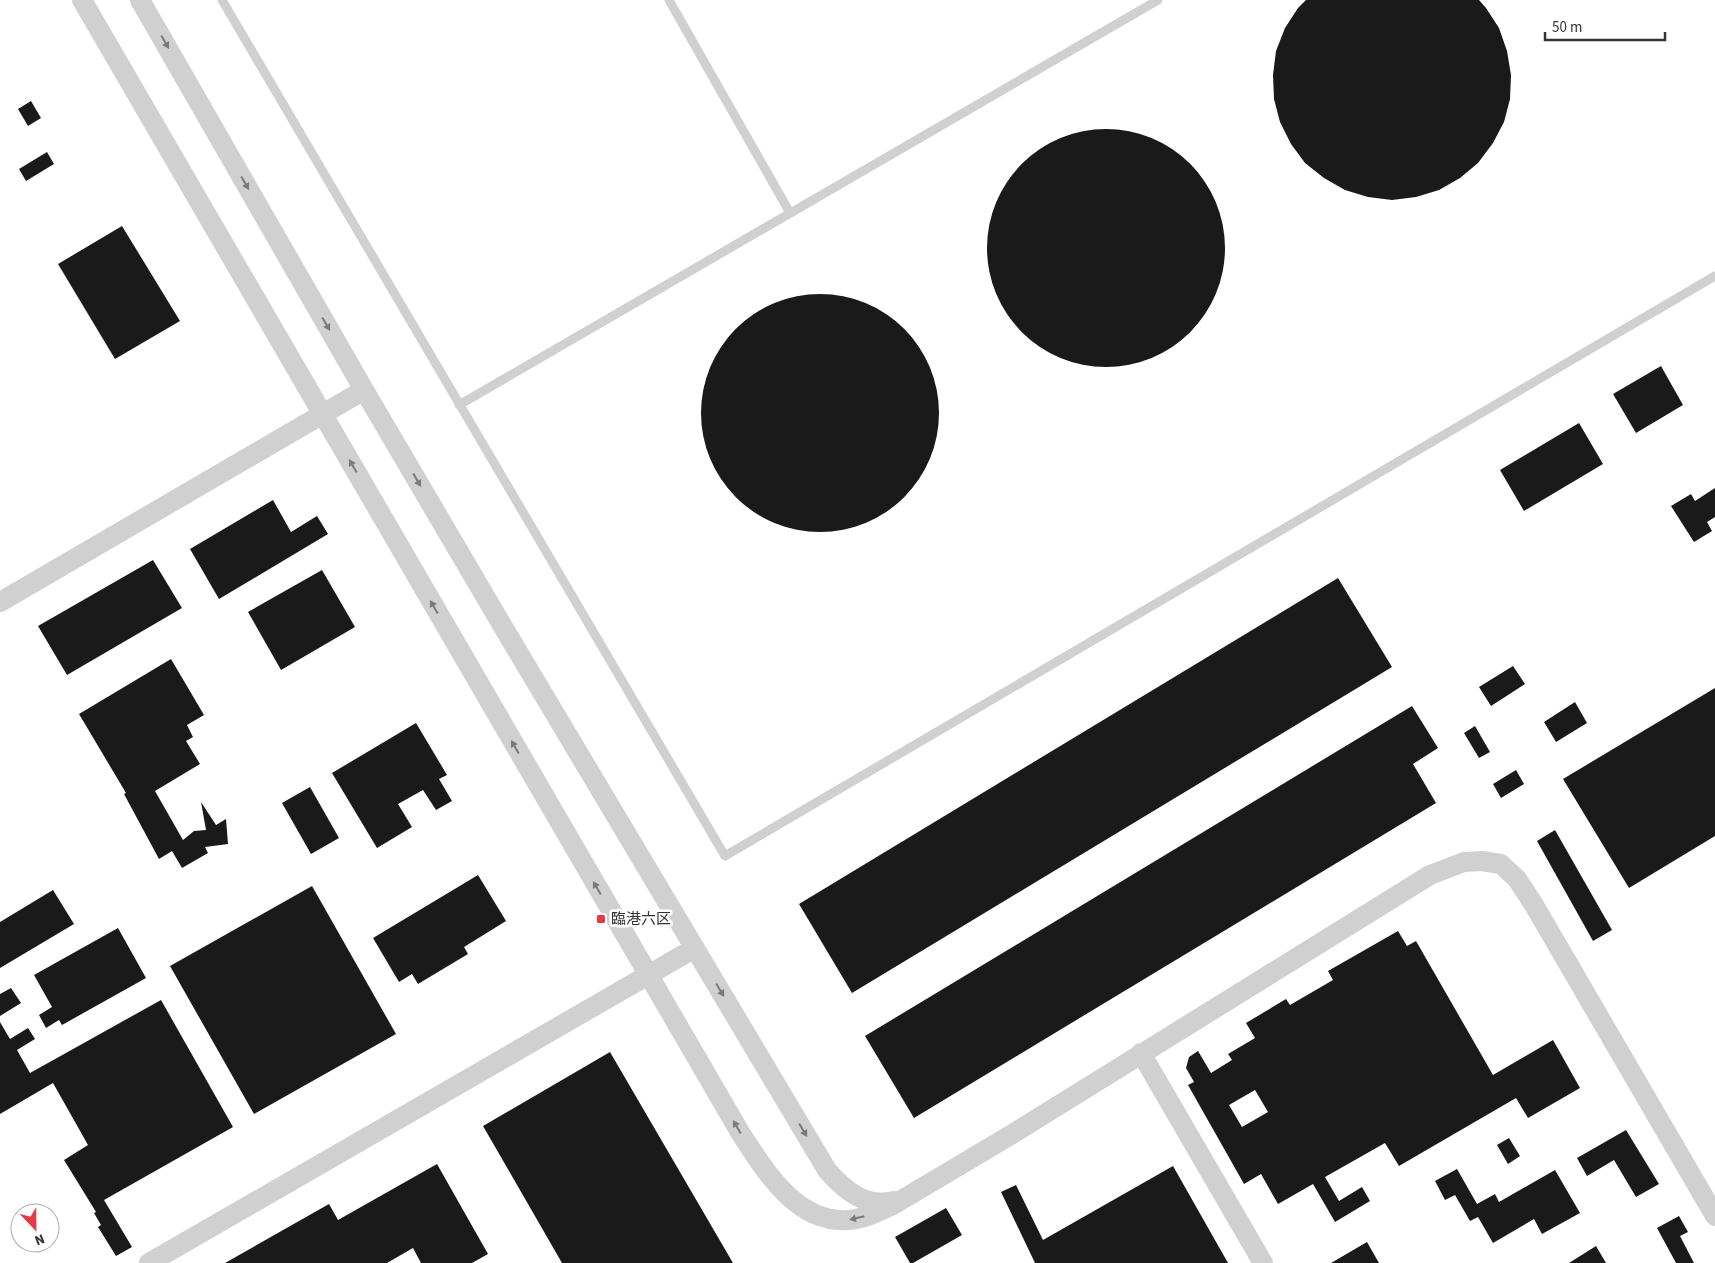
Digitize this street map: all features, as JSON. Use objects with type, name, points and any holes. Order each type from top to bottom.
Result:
[{"type":"street","points":[[82,0],[741,1134],[760,1164],[780,1189],[802,1208],[825,1218],[850,1220],[872,1214],[902,1199],[1014,1133],[1430,876],[1464,862],[1482,861],[1501,864],[1517,879],[1715,1216]]},
{"type":"street","points":[[140,0],[497,617],[827,1170],[840,1186],[854,1196],[871,1202],[890,1202],[902,1199]]},
{"type":"street","points":[[0,602],[364,390]]},
{"type":"street","points":[[149,1263],[695,948]]},
{"type":"street","points":[[1141,1053],[1263,1263]]},
{"type":"lane","points":[[222,0],[725,856],[1715,276]]},
{"type":"lane","points":[[669,0],[790,214]]},
{"type":"lane","points":[[460,405],[1157,0]]},
{"type":"building","points":[[1306,0],[1479,0],[1499,28],[1507,51],[1511,75],[1510,99],[1504,122],[1493,143],[1478,163],[1460,178],[1439,190],[1416,197],[1392,200],[1368,197],[1345,190],[1324,178],[1305,163],[1291,144],[1280,122],[1274,99],[1273,75],[1276,51],[1285,28],[1298,8]]},
{"type":"building","points":[[31,101],[41,118],[28,126],[18,109]]},
{"type":"building","points":[[1106,129],[1140,134],[1151,138],[1172,149],[1190,164],[1205,182],[1216,203],[1220,214],[1225,248],[1220,282],[1216,293],[1205,314],[1190,332],[1172,347],[1151,358],[1140,362],[1106,367],[1072,362],[1061,358],[1040,347],[1022,332],[1007,314],[996,293],[992,282],[987,248],[992,214],[996,203],[1007,182],[1022,164],[1040,149],[1061,138],[1072,134]]},
{"type":"building","points":[[47,152],[54,164],[26,181],[19,169]]},
{"type":"building","points":[[122,226],[180,321],[115,359],[58,264]]},
{"type":"building","points":[[820,294],[854,299],[865,303],[886,314],[904,329],[919,347],[930,368],[934,379],[939,413],[934,447],[930,458],[919,479],[904,497],[886,512],[865,523],[854,527],[820,532],[786,527],[775,523],[754,512],[736,497],[721,479],[710,458],[706,447],[701,413],[706,379],[710,368],[721,347],[736,329],[754,314],[775,303],[786,299]]},
{"type":"building","points":[[1661,366],[1683,405],[1636,433],[1613,394]]},
{"type":"building","points":[[1579,423],[1603,464],[1524,511],[1500,470]]},
{"type":"building","points":[[1715,488],[1715,517],[1707,522],[1712,531],[1694,542],[1671,506],[1691,494],[1695,501]]},
{"type":"building","points":[[273,500],[291,532],[317,516],[328,534],[219,599],[190,549]]},
{"type":"building","points":[[153,560],[182,608],[67,675],[38,626]]},
{"type":"building","points":[[322,570],[355,627],[281,670],[248,612]]},
{"type":"building","points":[[1338,578],[1392,667],[852,993],[799,904]]},
{"type":"building","points":[[171,659],[204,715],[187,725],[193,737],[186,741],[200,764],[155,791],[183,840],[194,831],[206,830],[201,802],[216,825],[226,819],[228,844],[205,847],[208,853],[182,868],[172,851],[159,859],[124,794],[126,793],[79,714]]},
{"type":"building","points":[[1513,666],[1525,684],[1491,706],[1479,687]]},
{"type":"building","points":[[1715,688],[1715,836],[1629,888],[1563,779]]},
{"type":"building","points":[[1575,702],[1587,723],[1556,742],[1544,722]]},
{"type":"building","points":[[1412,706],[1438,748],[1413,764],[1436,803],[914,1118],[865,1036]]},
{"type":"building","points":[[416,723],[447,775],[439,779],[452,801],[436,810],[423,790],[398,804],[412,827],[377,848],[332,773]]},
{"type":"building","points":[[1475,726],[1490,752],[1479,758],[1464,733]]},
{"type":"building","points":[[1516,770],[1524,784],[1501,798],[1493,784]]},
{"type":"building","points":[[310,787],[339,838],[311,854],[282,803]]},
{"type":"building","points":[[1555,830],[1612,930],[1593,941],[1537,841]]},
{"type":"building","points":[[478,875],[506,921],[464,947],[468,954],[418,984],[412,974],[399,982],[373,938]]},
{"type":"building","points":[[312,886],[396,1034],[254,1114],[170,966]]},
{"type":"building","points":[[53,890],[74,924],[0,968],[0,922]]},
{"type":"building","points":[[118,928],[146,978],[62,1025],[59,1020],[46,1028],[39,1015],[52,1007],[34,975]]},
{"type":"building","points":[[1398,931],[1407,946],[1416,941],[1493,1075],[1553,1040],[1580,1088],[1528,1118],[1516,1098],[1399,1166],[1385,1143],[1325,1177],[1339,1201],[1362,1187],[1370,1201],[1335,1222],[1313,1184],[1278,1204],[1261,1174],[1244,1184],[1188,1085],[1194,1082],[1186,1068],[1189,1057],[1198,1051],[1211,1073],[1232,1060],[1228,1054],[1255,1038],[1246,1023],[1286,999],[1290,1005],[1333,980],[1328,971]],"holes":[[[1255,1090],[1268,1112],[1242,1127],[1229,1105]]]},
{"type":"building","points":[[11,988],[21,1003],[0,1016],[0,994]]},
{"type":"building","points":[[161,1000],[233,1127],[104,1200],[132,1247],[116,1256],[98,1227],[101,1225],[94,1213],[96,1212],[64,1160],[88,1145],[53,1083],[0,1114],[0,1022],[10,1039],[28,1028],[35,1039],[17,1050],[30,1073]]},
{"type":"building","points":[[610,1052],[733,1263],[562,1263],[483,1126]]},
{"type":"building","points":[[1626,1130],[1659,1184],[1636,1197],[1614,1160],[1587,1176],[1577,1158]]},
{"type":"building","points":[[1509,1138],[1520,1156],[1508,1164],[1497,1145]]},
{"type":"building","points":[[437,1164],[488,1254],[472,1263],[421,1263],[413,1248],[387,1263],[225,1263],[329,1204],[338,1220]]},
{"type":"building","points":[[1173,1166],[1228,1263],[1035,1263],[1001,1192],[1016,1185],[1043,1240]]},
{"type":"building","points":[[1457,1169],[1477,1204],[1495,1194],[1499,1202],[1555,1170],[1580,1213],[1542,1234],[1534,1219],[1493,1243],[1478,1217],[1470,1221],[1455,1195],[1445,1200],[1435,1181]]},
{"type":"building","points":[[946,1208],[962,1235],[910,1263],[895,1237]]},
{"type":"building","points":[[1679,1216],[1688,1232],[1680,1236],[1694,1263],[1676,1263],[1657,1228]]},
{"type":"building","points":[[1367,1242],[1379,1263],[1331,1263]]},
{"type":"building","points":[[1596,1246],[1606,1263],[1569,1263]]},
{"type":"place","name":"臨港六区","points":[[601,919]]}]
